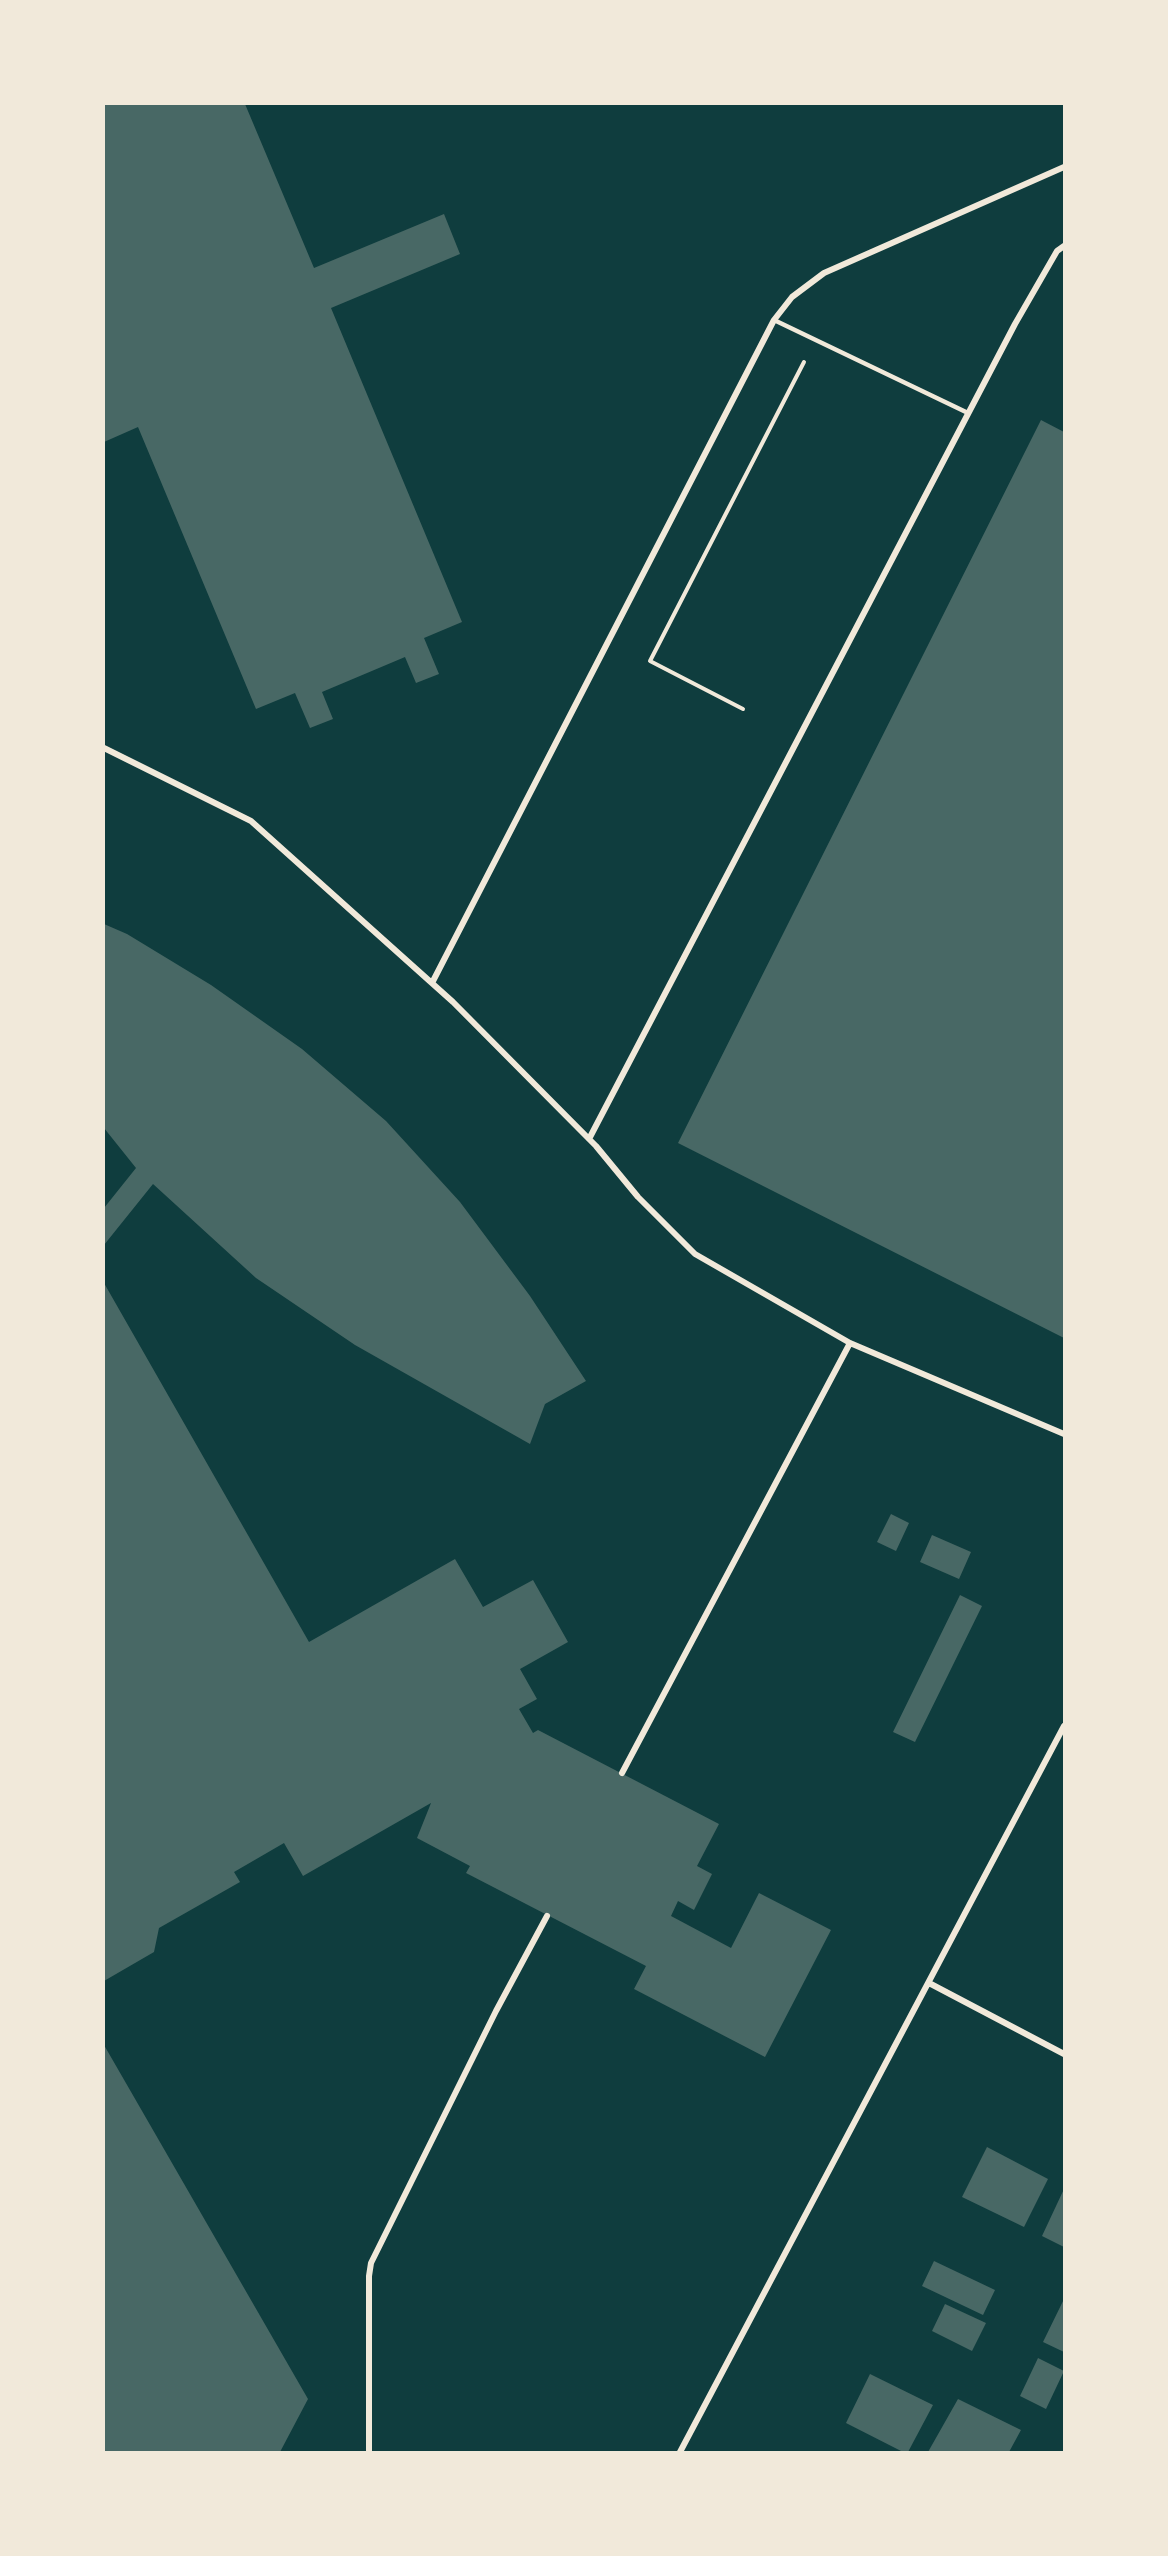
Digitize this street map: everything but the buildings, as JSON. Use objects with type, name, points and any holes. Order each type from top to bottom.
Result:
[{"type":"street","points":[[432,983],[774,320],[792,297],[824,273],[1065,167]]},
{"type":"street","points":[[589,1139],[968,413],[1057,251],[1065,246]]},
{"type":"street","points":[[104,748],[251,821],[432,983],[589,1139],[638,1197],[695,1254],[850,1342],[1065,1434]]},
{"type":"street","points":[[622,1773],[850,1342]]},
{"type":"street","points":[[680,2452],[1065,1726]]},
{"type":"street","points":[[369,2452],[369,2276],[371,2264],[496,2011],[547,1916]]},
{"type":"street","points":[[929,1983],[1065,2054]]},
{"type":"lane","points":[[774,320],[968,413]]},
{"type":"path","points":[[743,709],[650,661],[816,340]]}]
